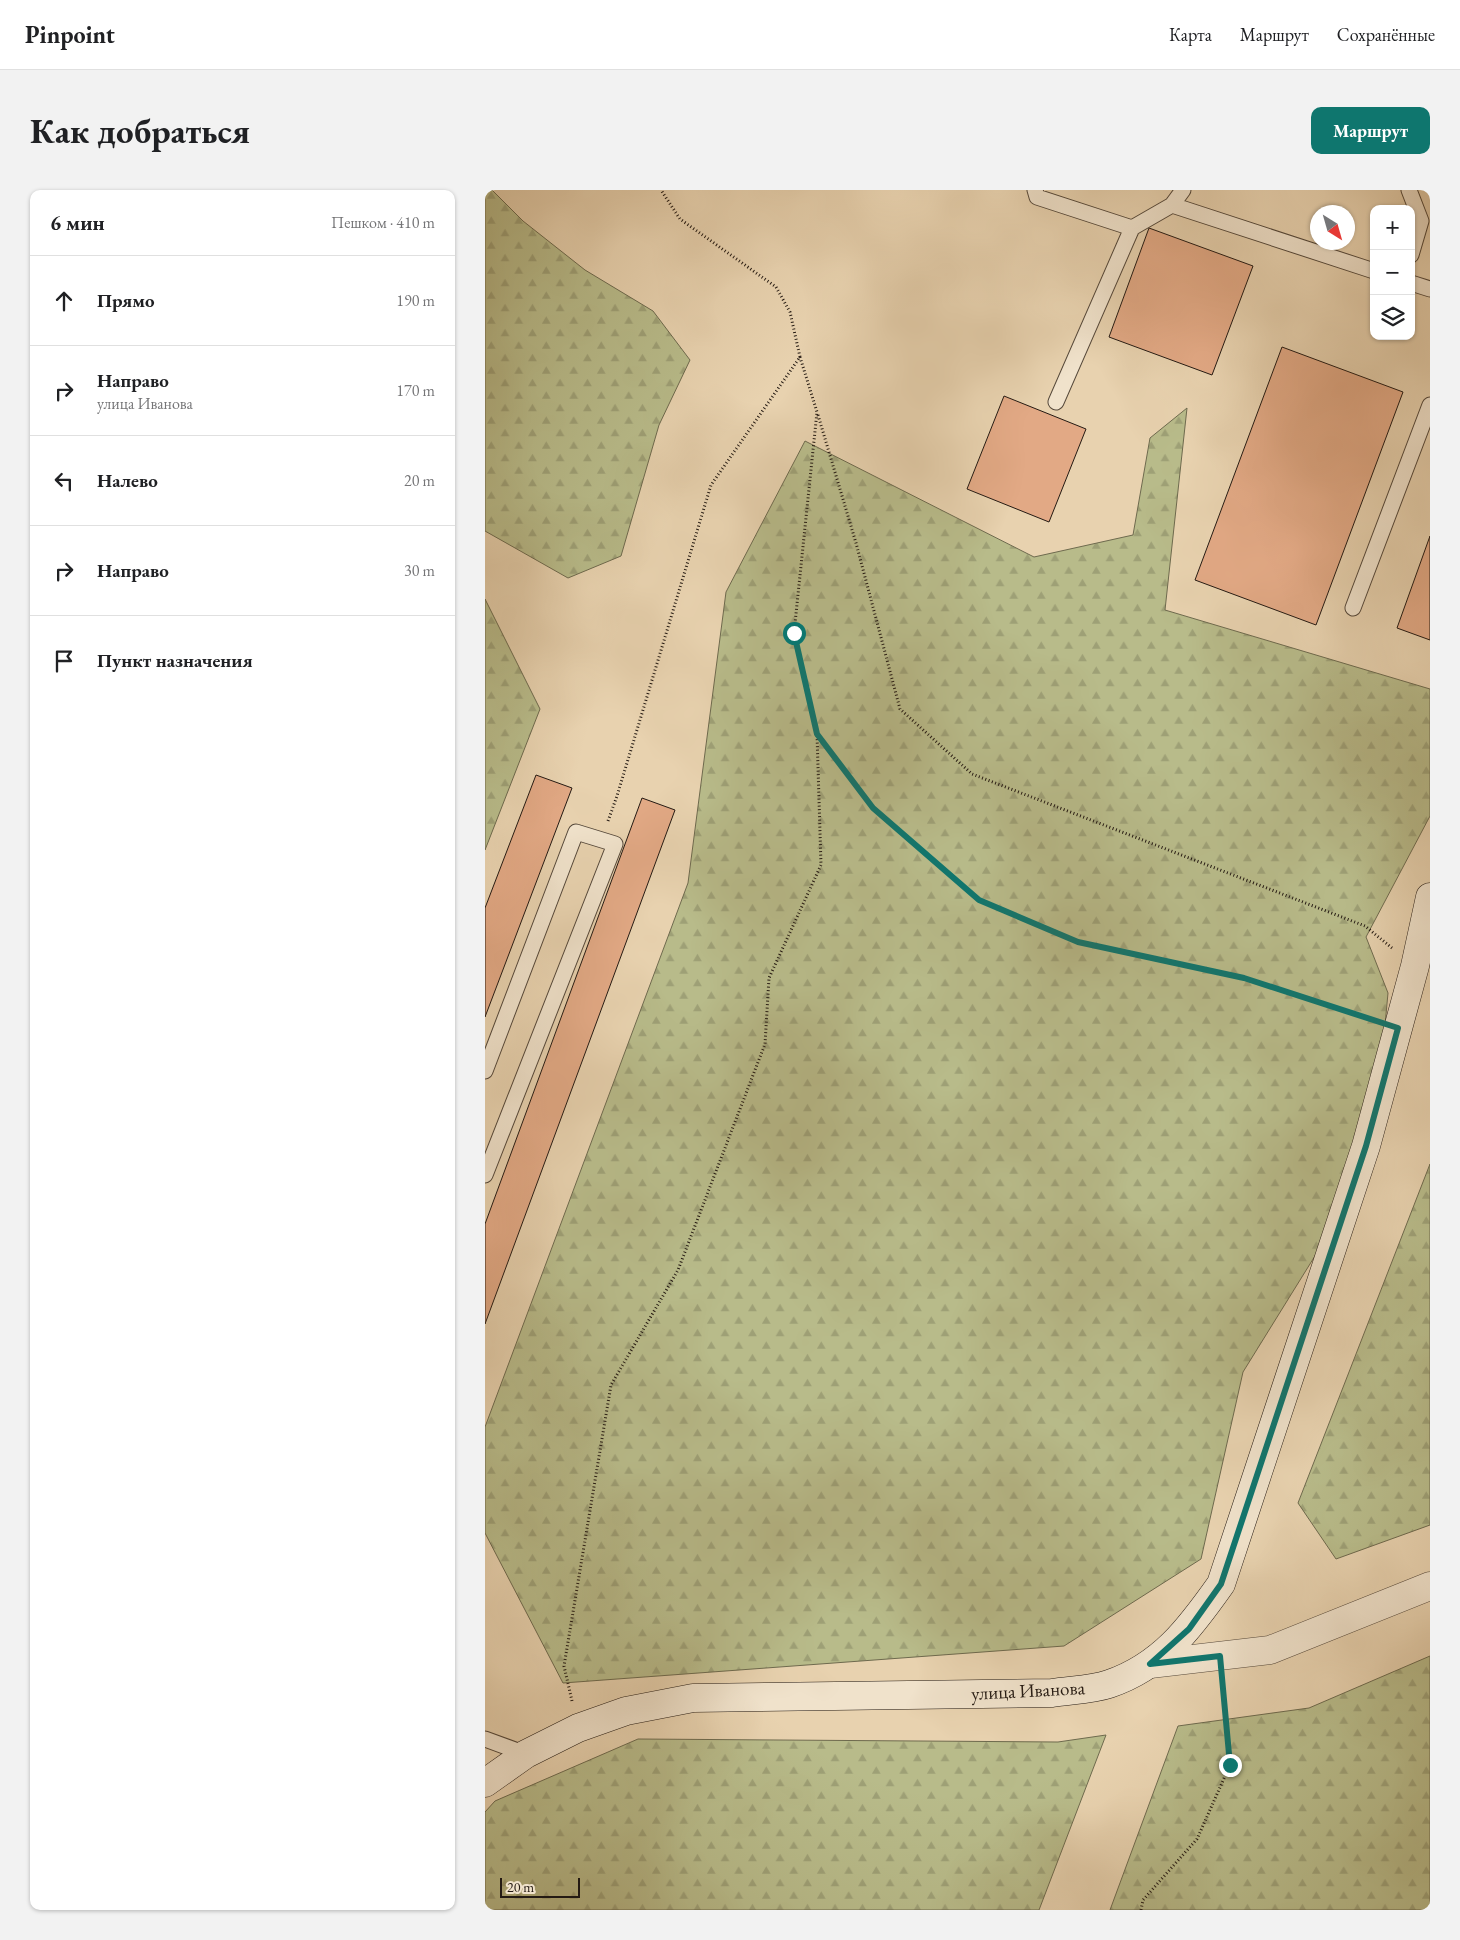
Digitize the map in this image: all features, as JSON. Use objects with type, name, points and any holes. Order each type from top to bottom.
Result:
[{"type":"main road","name":"улица Иванова","points":[[485,1784],[525,1754],[578,1728],[626,1711],[693,1698],[1052,1693],[1108,1684],[1150,1664],[1189,1629],[1221,1584],[1366,1146],[1415,966],[1430,898]]},
{"type":"main road","points":[[1150,1664],[1270,1650],[1430,1586]]},
{"type":"lane","points":[[1035,190],[1037,197],[1132,228]]},
{"type":"lane","points":[[1056,402],[1132,228],[1171,205],[1183,190]]},
{"type":"lane","points":[[1409,190],[1421,221],[1412,250]]},
{"type":"lane","points":[[1171,205],[1370,270]]},
{"type":"lane","points":[[1415,284],[1430,289]]},
{"type":"lane","points":[[1353,608],[1430,405]]},
{"type":"lane","points":[[485,1070],[576,832],[615,844],[485,1175]]},
{"type":"lane","points":[[485,1739],[525,1754]]},
{"type":"path","points":[[661,190],[680,220],[776,288],[790,312],[799,357],[856,543],[899,709],[972,774],[1365,926],[1415,966]]},
{"type":"path","points":[[601,840],[617,796],[711,485],[799,357]]},
{"type":"path","points":[[578,1728],[564,1666],[611,1385],[678,1270],[765,1044],[769,978],[821,865],[817,734],[794,633],[817,412]]},
{"type":"path","points":[[817,734],[873,808],[979,900],[1078,942],[1244,978],[1398,1028]]},
{"type":"path","points":[[1141,1910],[1143,1900],[1197,1839],[1230,1765],[1220,1656]]},
{"type":"green space","points":[[485,190],[492,190],[523,221],[585,270],[653,311],[690,360],[659,425],[621,556],[568,578],[485,531]]},
{"type":"green space","points":[[1187,408],[1165,610],[1430,689],[1430,816],[1366,937],[1388,993],[1372,1164],[1243,1372],[1201,1559],[1064,1646],[563,1683],[485,1533],[485,1427],[688,883],[726,592],[805,441],[1034,557],[1133,535],[1150,438]]},
{"type":"green space","points":[[485,599],[540,709],[485,850]]},
{"type":"green space","points":[[1430,1164],[1430,1525],[1336,1559],[1298,1503]]},
{"type":"green space","points":[[1430,1656],[1430,1910],[1110,1910],[1178,1726],[1309,1708]]},
{"type":"green space","points":[[1106,1735],[1039,1910],[485,1910],[485,1812],[495,1801],[638,1739],[1058,1742]]},
{"type":"building","points":[[1149,228],[1253,266],[1212,375],[1109,337]]},
{"type":"building","points":[[1282,347],[1403,392],[1316,625],[1195,580]]},
{"type":"building","points":[[1004,396],[1086,429],[1049,522],[967,489]]},
{"type":"building","points":[[1430,536],[1430,640],[1397,628]]},
{"type":"building","points":[[536,775],[572,788],[485,1017],[485,908]]},
{"type":"building","points":[[642,798],[675,810],[485,1324],[485,1224]]},
{"type":"route","points":[[794,633],[817,734],[873,808],[979,900],[1078,942],[1244,978],[1398,1028],[1366,1146],[1221,1584],[1189,1629],[1150,1664],[1220,1656],[1230,1765]]}]
